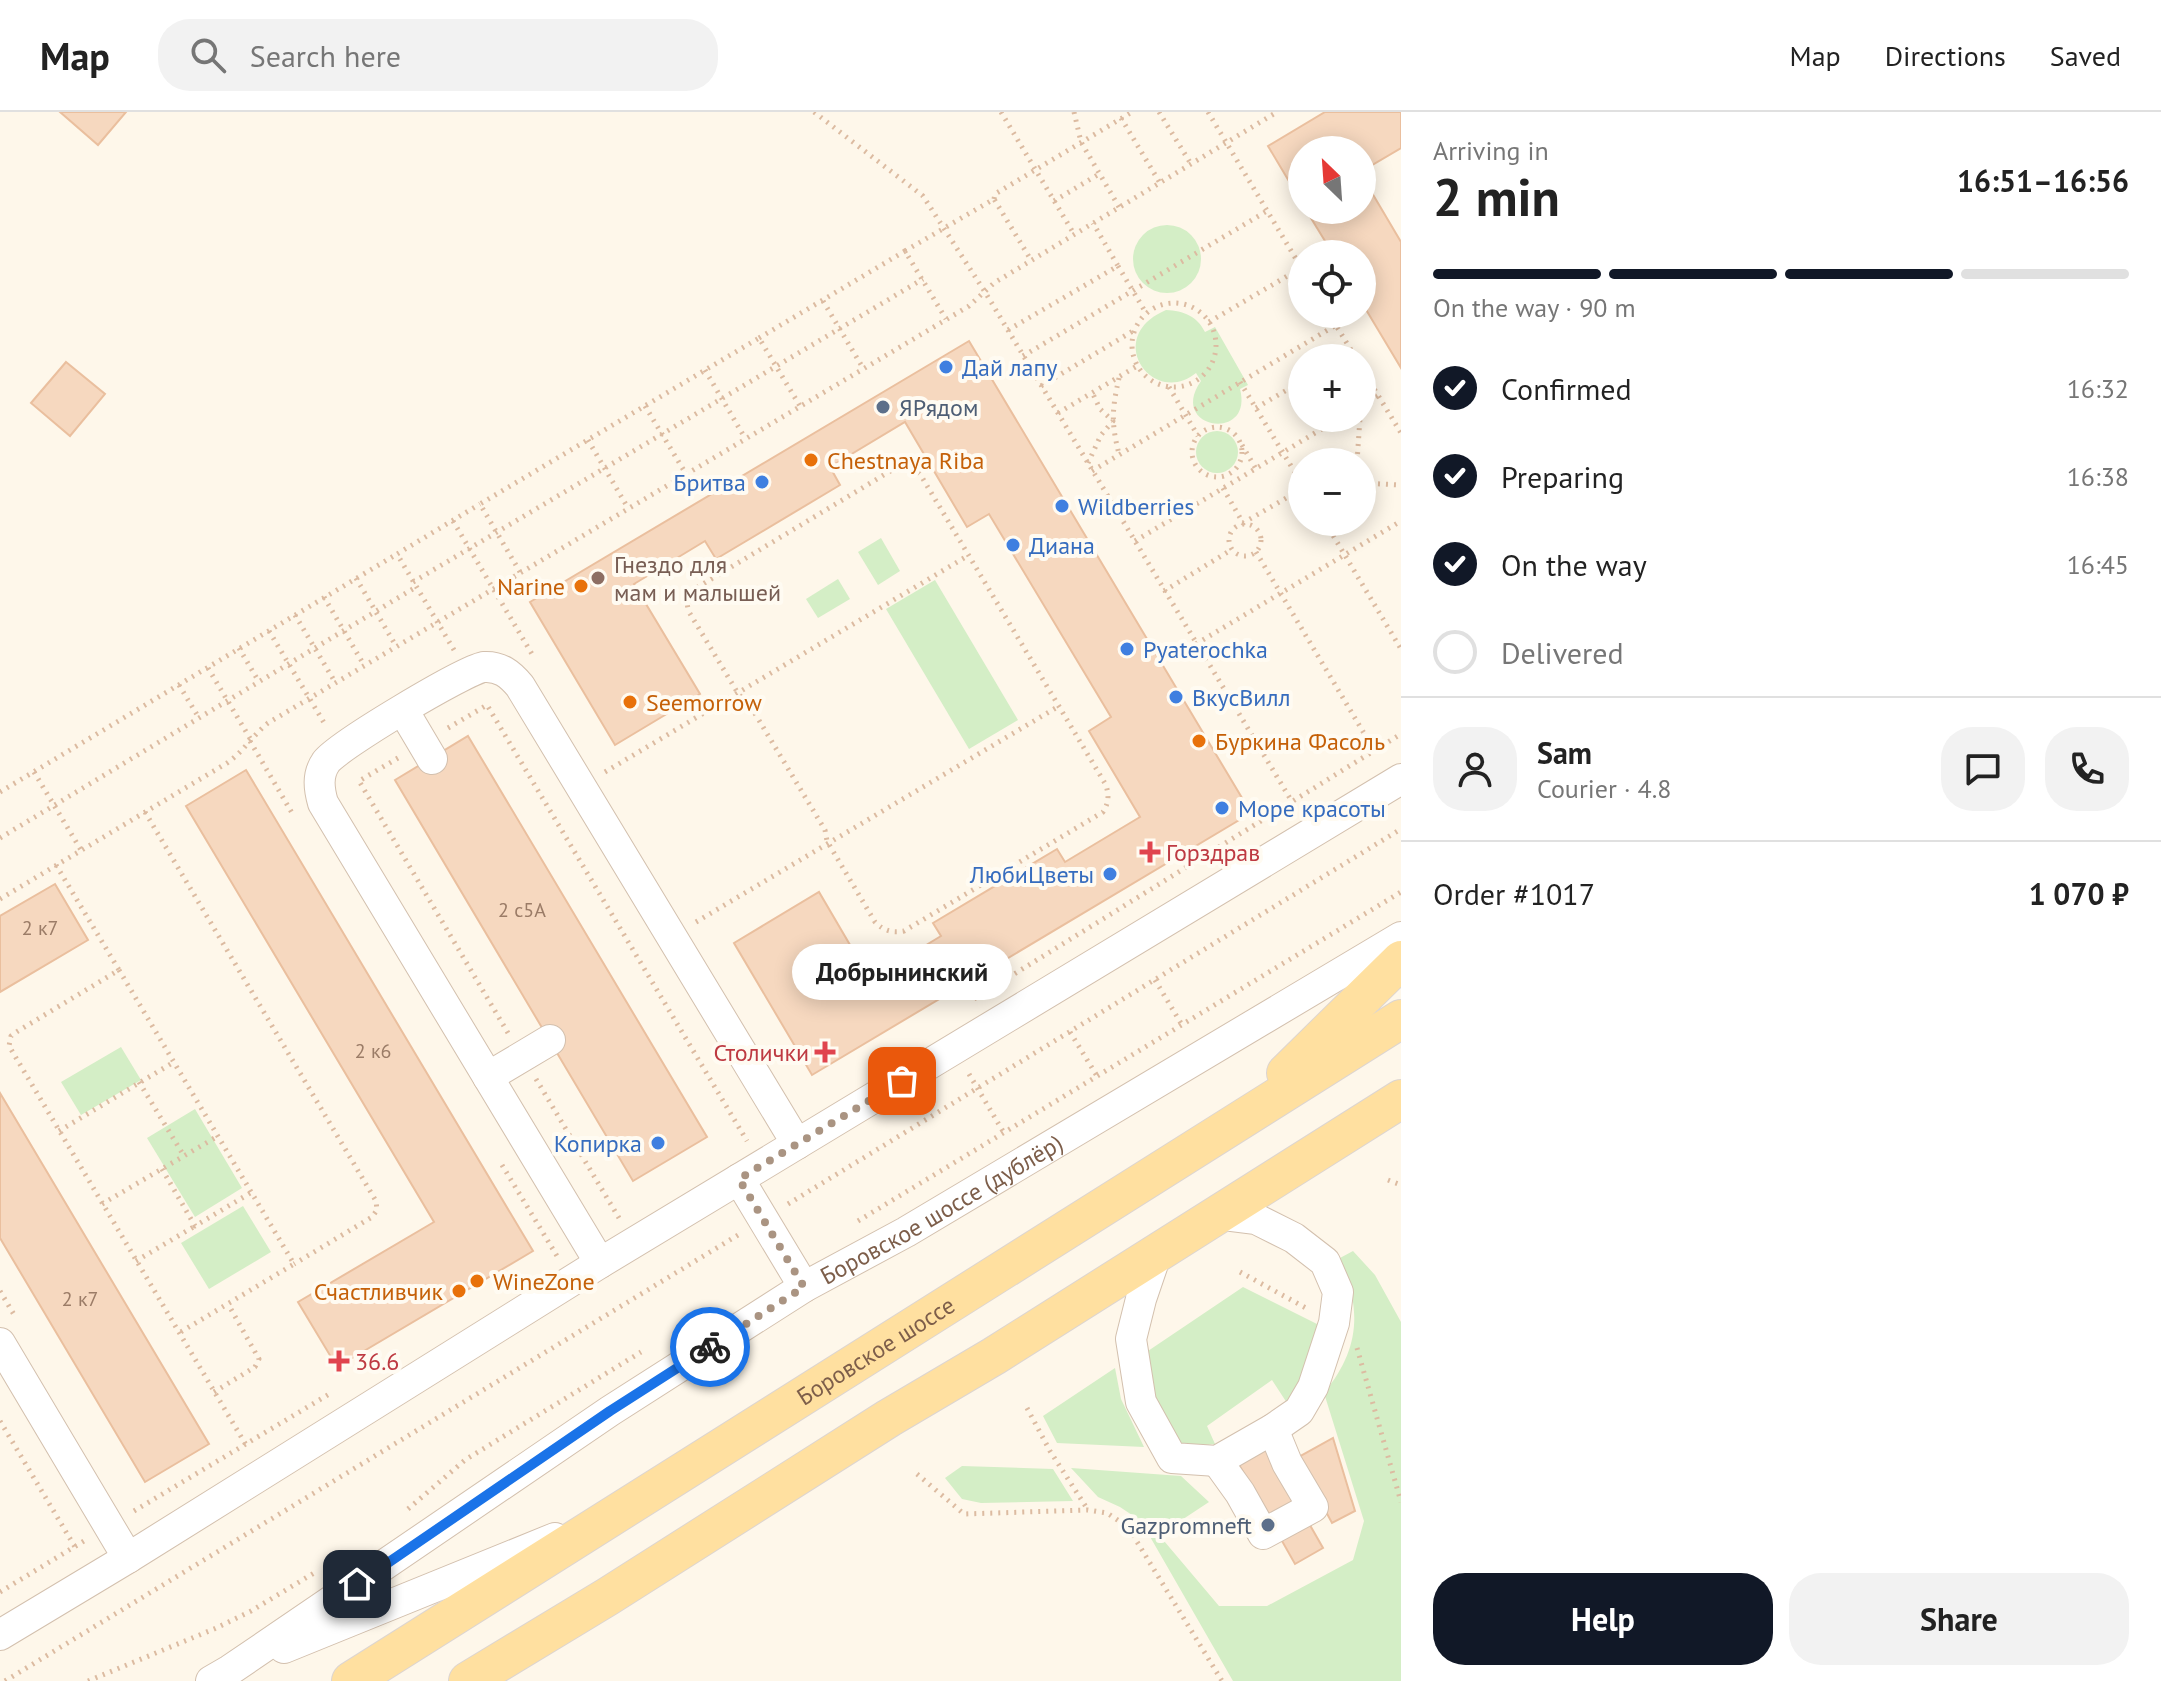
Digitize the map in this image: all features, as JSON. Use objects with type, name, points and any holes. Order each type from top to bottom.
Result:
[{"type":"main road","points":[[1235,1122],[1401,960]]},
{"type":"main road","name":"Боровское шоссе","points":[[351,1681],[1401,1019]]},
{"type":"main road","points":[[468,1681],[607,1597],[889,1418],[994,1356],[1401,1099]]},
{"type":"street","points":[[600,1263],[323,803],[319,788],[326,760],[403,710],[481,667],[509,673],[520,686],[797,1144]]},
{"type":"street","points":[[403,710],[427,751]]},
{"type":"street","points":[[0,1635],[600,1263],[1401,779]]},
{"type":"street","name":"Боровское шоссе (дублёр)","points":[[221,1676],[610,1411],[804,1287],[919,1224],[1401,937]]},
{"type":"street","points":[[488,1077],[550,1040]]},
{"type":"street","points":[[739,1179],[804,1287]]},
{"type":"street","points":[[1157,1252],[1131,1339],[1141,1402],[1172,1458],[1217,1461],[1299,1411],[1313,1387],[1334,1323],[1338,1292],[1325,1262],[1294,1238],[1256,1219],[1216,1214]]},
{"type":"street","points":[[0,1343],[128,1558]]},
{"type":"street","points":[[1217,1461],[1263,1534],[1313,1507],[1287,1463],[1273,1429]]},
{"type":"street","points":[[221,1676],[620,1512]]},
{"type":"path","points":[[814,112],[923,196],[985,292],[1291,800]]},
{"type":"path","points":[[1001,112],[1074,234]]},
{"type":"path","points":[[1074,112],[1081,142],[1119,207]]},
{"type":"path","points":[[0,792],[994,199],[995,194],[1132,112]]},
{"type":"path","points":[[1159,112],[1191,164]]},
{"type":"path","points":[[1208,112],[1288,245]]},
{"type":"path","points":[[0,899],[227,763],[268,723],[969,306],[994,283],[1277,112]]},
{"type":"path","points":[[1121,118],[1160,183]]},
{"type":"path","points":[[1054,201],[1099,174]]},
{"type":"path","points":[[994,199],[1031,260]]},
{"type":"path","points":[[1023,356],[1267,211]]},
{"type":"path","points":[[1093,223],[1146,313]]},
{"type":"path","points":[[905,251],[946,319]]},
{"type":"path","points":[[1008,330],[1118,266]]},
{"type":"path","points":[[1209,322],[1288,276]]},
{"type":"path","points":[[413,582],[923,279]]},
{"type":"path","points":[[823,301],[863,368]]},
{"type":"path","points":[[1173,303],[1199,312],[1209,322],[1216,345],[1214,357],[1202,376],[1181,387],[1169,387],[1150,380],[1137,366],[1132,342],[1134,331],[1146,313],[1173,303]]},
{"type":"path","points":[[1092,471],[1331,328]]},
{"type":"path","points":[[1041,386],[1134,331]]},
{"type":"path","points":[[759,338],[800,406]]},
{"type":"path","points":[[1058,413],[1137,366]]},
{"type":"path","points":[[705,370],[745,439]]},
{"type":"path","points":[[1119,377],[1112,410],[1119,455]]},
{"type":"path","points":[[1240,382],[1288,461]]},
{"type":"path","points":[[1169,387],[1198,436]]},
{"type":"path","points":[[1256,408],[1288,389]]},
{"type":"path","points":[[1092,392],[1100,409],[1113,421]]},
{"type":"path","points":[[1376,392],[1401,433]]},
{"type":"path","points":[[645,406],[686,474]]},
{"type":"path","points":[[1088,463],[1101,435],[1113,421]]},
{"type":"path","points":[[1239,441],[1241,460],[1228,475],[1209,476],[1195,463],[1193,444],[1206,430],[1216,427],[1234,433],[1239,441],[1256,469]]},
{"type":"path","points":[[1135,541],[1317,432]]},
{"type":"path","points":[[588,440],[628,508]]},
{"type":"path","points":[[905,465],[912,466],[920,474],[969,555],[1106,785],[1108,804],[1103,812],[904,931],[888,931],[875,922],[828,843],[826,833],[810,805],[748,702],[738,693],[686,602],[688,595],[698,587],[905,465]]},
{"type":"path","points":[[1376,484],[1401,485]]},
{"type":"path","points":[[1223,488],[1243,523],[1256,527],[1260,533],[1261,540],[1256,552],[1246,557],[1231,550],[1228,544],[1231,530],[1243,523],[1288,495]]},
{"type":"path","points":[[480,504],[520,572]]},
{"type":"path","points":[[1196,644],[1401,521]]},
{"type":"path","points":[[1333,536],[1401,649]]},
{"type":"path","points":[[1164,591],[1231,550]]},
{"type":"path","points":[[1256,552],[1374,750]]},
{"type":"path","points":[[0,838],[416,587],[397,554]]},
{"type":"path","points":[[604,773],[969,555]]},
{"type":"path","points":[[356,578],[396,646]]},
{"type":"path","points":[[324,597],[364,665]]},
{"type":"path","points":[[295,615],[335,682]]},
{"type":"path","points":[[239,648],[259,682]]},
{"type":"path","points":[[208,668],[251,740]]},
{"type":"path","points":[[179,685],[199,718]]},
{"type":"path","points":[[620,1219],[359,781],[427,751],[487,705],[747,1141]]},
{"type":"path","points":[[693,924],[1059,706]]},
{"type":"path","points":[[974,999],[1401,734]]},
{"type":"path","points":[[34,772],[81,850]]},
{"type":"path","points":[[145,812],[376,1201],[377,1210],[372,1217],[179,1333]]},
{"type":"path","points":[[5,1681],[1401,829]]},
{"type":"path","points":[[56,865],[294,1264]]},
{"type":"path","points":[[850,1225],[1401,892]]},
{"type":"path","points":[[119,970],[11,1036],[9,1046],[236,1428]]},
{"type":"path","points":[[1155,980],[1182,1025]]},
{"type":"path","points":[[1070,1032],[1097,1076]]},
{"type":"path","points":[[954,1049],[1004,1133]]},
{"type":"path","points":[[59,1131],[174,1062]]},
{"type":"path","points":[[139,1082],[184,1156]]},
{"type":"path","points":[[102,1204],[218,1136]]},
{"type":"path","points":[[162,1169],[195,1226]]},
{"type":"path","points":[[1388,1180],[1401,1185]]},
{"type":"path","points":[[136,1261],[252,1192]]},
{"type":"path","points":[[1240,1272],[1318,1314]]},
{"type":"path","points":[[214,1392],[255,1367],[259,1359],[228,1304]]},
{"type":"path","points":[[1353,1335],[1401,1502]]},
{"type":"path","points":[[402,1514],[465,1460],[654,1345]]},
{"type":"path","points":[[1027,1408],[1088,1510]]},
{"type":"path","points":[[0,1421],[75,1547]]},
{"type":"path","points":[[0,1592],[245,1444]]},
{"type":"path","points":[[917,1474],[964,1514],[1088,1510],[1107,1513],[1128,1527],[1222,1681]]},
{"type":"path","points":[[88,1681],[214,1629],[318,1571]]},
{"type":"green space","points":[[1174,225],[1195,240],[1201,259],[1199,272],[1191,283],[1174,293],[1160,293],[1143,283],[1135,272],[1133,252],[1143,235],[1154,227]]},
{"type":"green space","points":[[1166,310],[1189,315],[1205,332],[1215,327],[1248,385],[1240,389],[1241,406],[1235,417],[1225,423],[1202,419],[1195,410],[1193,397],[1201,381],[1196,373],[1180,381],[1164,382],[1151,376],[1141,365],[1136,351],[1138,336],[1147,322]]},
{"type":"green space","points":[[1217,431],[1232,437],[1238,452],[1232,467],[1217,473],[1202,467],[1196,452],[1202,437]]},
{"type":"green space","points":[[881,538],[900,571],[878,585],[858,552]]},
{"type":"green space","points":[[838,579],[850,599],[818,618],[806,599]]},
{"type":"green space","points":[[935,580],[1018,720],[969,749],[886,609]]},
{"type":"green space","points":[[121,1047],[141,1080],[81,1115],[61,1082]]},
{"type":"green space","points":[[195,1109],[242,1188],[195,1217],[147,1138]]},
{"type":"green space","points":[[243,1206],[271,1252],[209,1289],[181,1243]]},
{"type":"green space","points":[[1353,1251],[1375,1275],[1401,1322],[1401,1681],[1233,1681],[1141,1521],[1098,1497],[1071,1468],[1181,1476],[1209,1502],[1159,1535],[1219,1606],[1267,1606],[1353,1560],[1364,1521],[1324,1393],[1345,1361],[1351,1345],[1354,1328],[1352,1295],[1340,1258]]},
{"type":"green space","points":[[1243,1287],[1323,1327],[1303,1376],[1287,1403],[1272,1380],[1207,1426],[1215,1444],[1185,1447],[1170,1429],[1147,1386],[1145,1353]]},
{"type":"green space","points":[[1115,1368],[1121,1399],[1144,1447],[1057,1443],[1043,1416]]},
{"type":"green space","points":[[962,1466],[1053,1469],[1073,1501],[981,1503],[962,1499],[945,1478]]},
{"type":"building","points":[[60,112],[126,112],[98,145]]},
{"type":"building","points":[[1325,112],[1401,112],[1401,148],[1376,163],[1376,136],[1288,136],[1288,180],[1268,146]]},
{"type":"building","points":[[1376,200],[1401,242],[1401,368],[1376,326],[1376,240],[1324,240],[1315,224],[1376,224]]},
{"type":"building","points":[[969,341],[1251,813],[812,1075],[734,943],[819,892],[870,979],[941,936],[933,923],[1057,849],[1065,862],[1140,817],[1089,731],[1111,717],[989,514],[967,527],[905,422],[830,467],[840,485],[716,559],[705,541],[634,584],[700,694],[615,745],[530,602]]},
{"type":"building","points":[[66,362],[105,394],[70,436],[31,403]]},
{"type":"building","points":[[468,736],[707,1137],[633,1181],[395,780]]},
{"type":"building","points":[[246,770],[533,1251],[337,1367],[298,1302],[434,1222],[186,806]]},
{"type":"building","points":[[55,884],[88,940],[0,992],[0,916]]},
{"type":"building","points":[[0,1093],[209,1444],[145,1482],[0,1238]]},
{"type":"building","points":[[1333,1438],[1355,1511],[1332,1523],[1297,1458]]},
{"type":"building","points":[[1266,1448],[1323,1548],[1295,1564],[1238,1463]]},
{"type":"way so far","points":[[710,1347],[804,1287],[739,1179],[902,1081]]},
{"type":"place","name":"Дай лапу","points":[[946,367]]},
{"type":"place","name":"ЯРядом","points":[[883,407]]},
{"type":"place","name":"Chestnaya Riba","points":[[811,460]]},
{"type":"place","name":"Бритва","points":[[762,482]]},
{"type":"place","name":"Wildberries","points":[[1062,506]]},
{"type":"place","name":"Диана","points":[[1013,545]]},
{"type":"place","name":"Гнездо для мам и малышей","points":[[598,578]]},
{"type":"place","name":"Narine","points":[[581,586]]},
{"type":"place","name":"Pyaterochka","points":[[1127,649]]},
{"type":"place","name":"ВкусВилл","points":[[1176,697]]},
{"type":"place","name":"Seemorrow","points":[[630,702]]},
{"type":"place","name":"Буркина Фасоль","points":[[1199,741]]},
{"type":"place","name":"Море красоты","points":[[1222,808]]},
{"type":"place","name":"Горздрав","points":[[1150,852]]},
{"type":"place","name":"ЛюбиЦветы","points":[[1110,874]]},
{"type":"place","name":"Столички","points":[[825,1052]]},
{"type":"place","name":"Добрынинский","points":[[902,1081]]},
{"type":"place","name":"Копирка","points":[[658,1143]]},
{"type":"place","name":"WineZone","points":[[477,1281]]},
{"type":"place","name":"Счастливчик","points":[[459,1291]]},
{"type":"place","name":"36.6","points":[[339,1361]]},
{"type":"place","name":"Gazpromneft","points":[[1268,1525]]},
{"type":"route","points":[[357,1584],[610,1411],[710,1347]]}]
